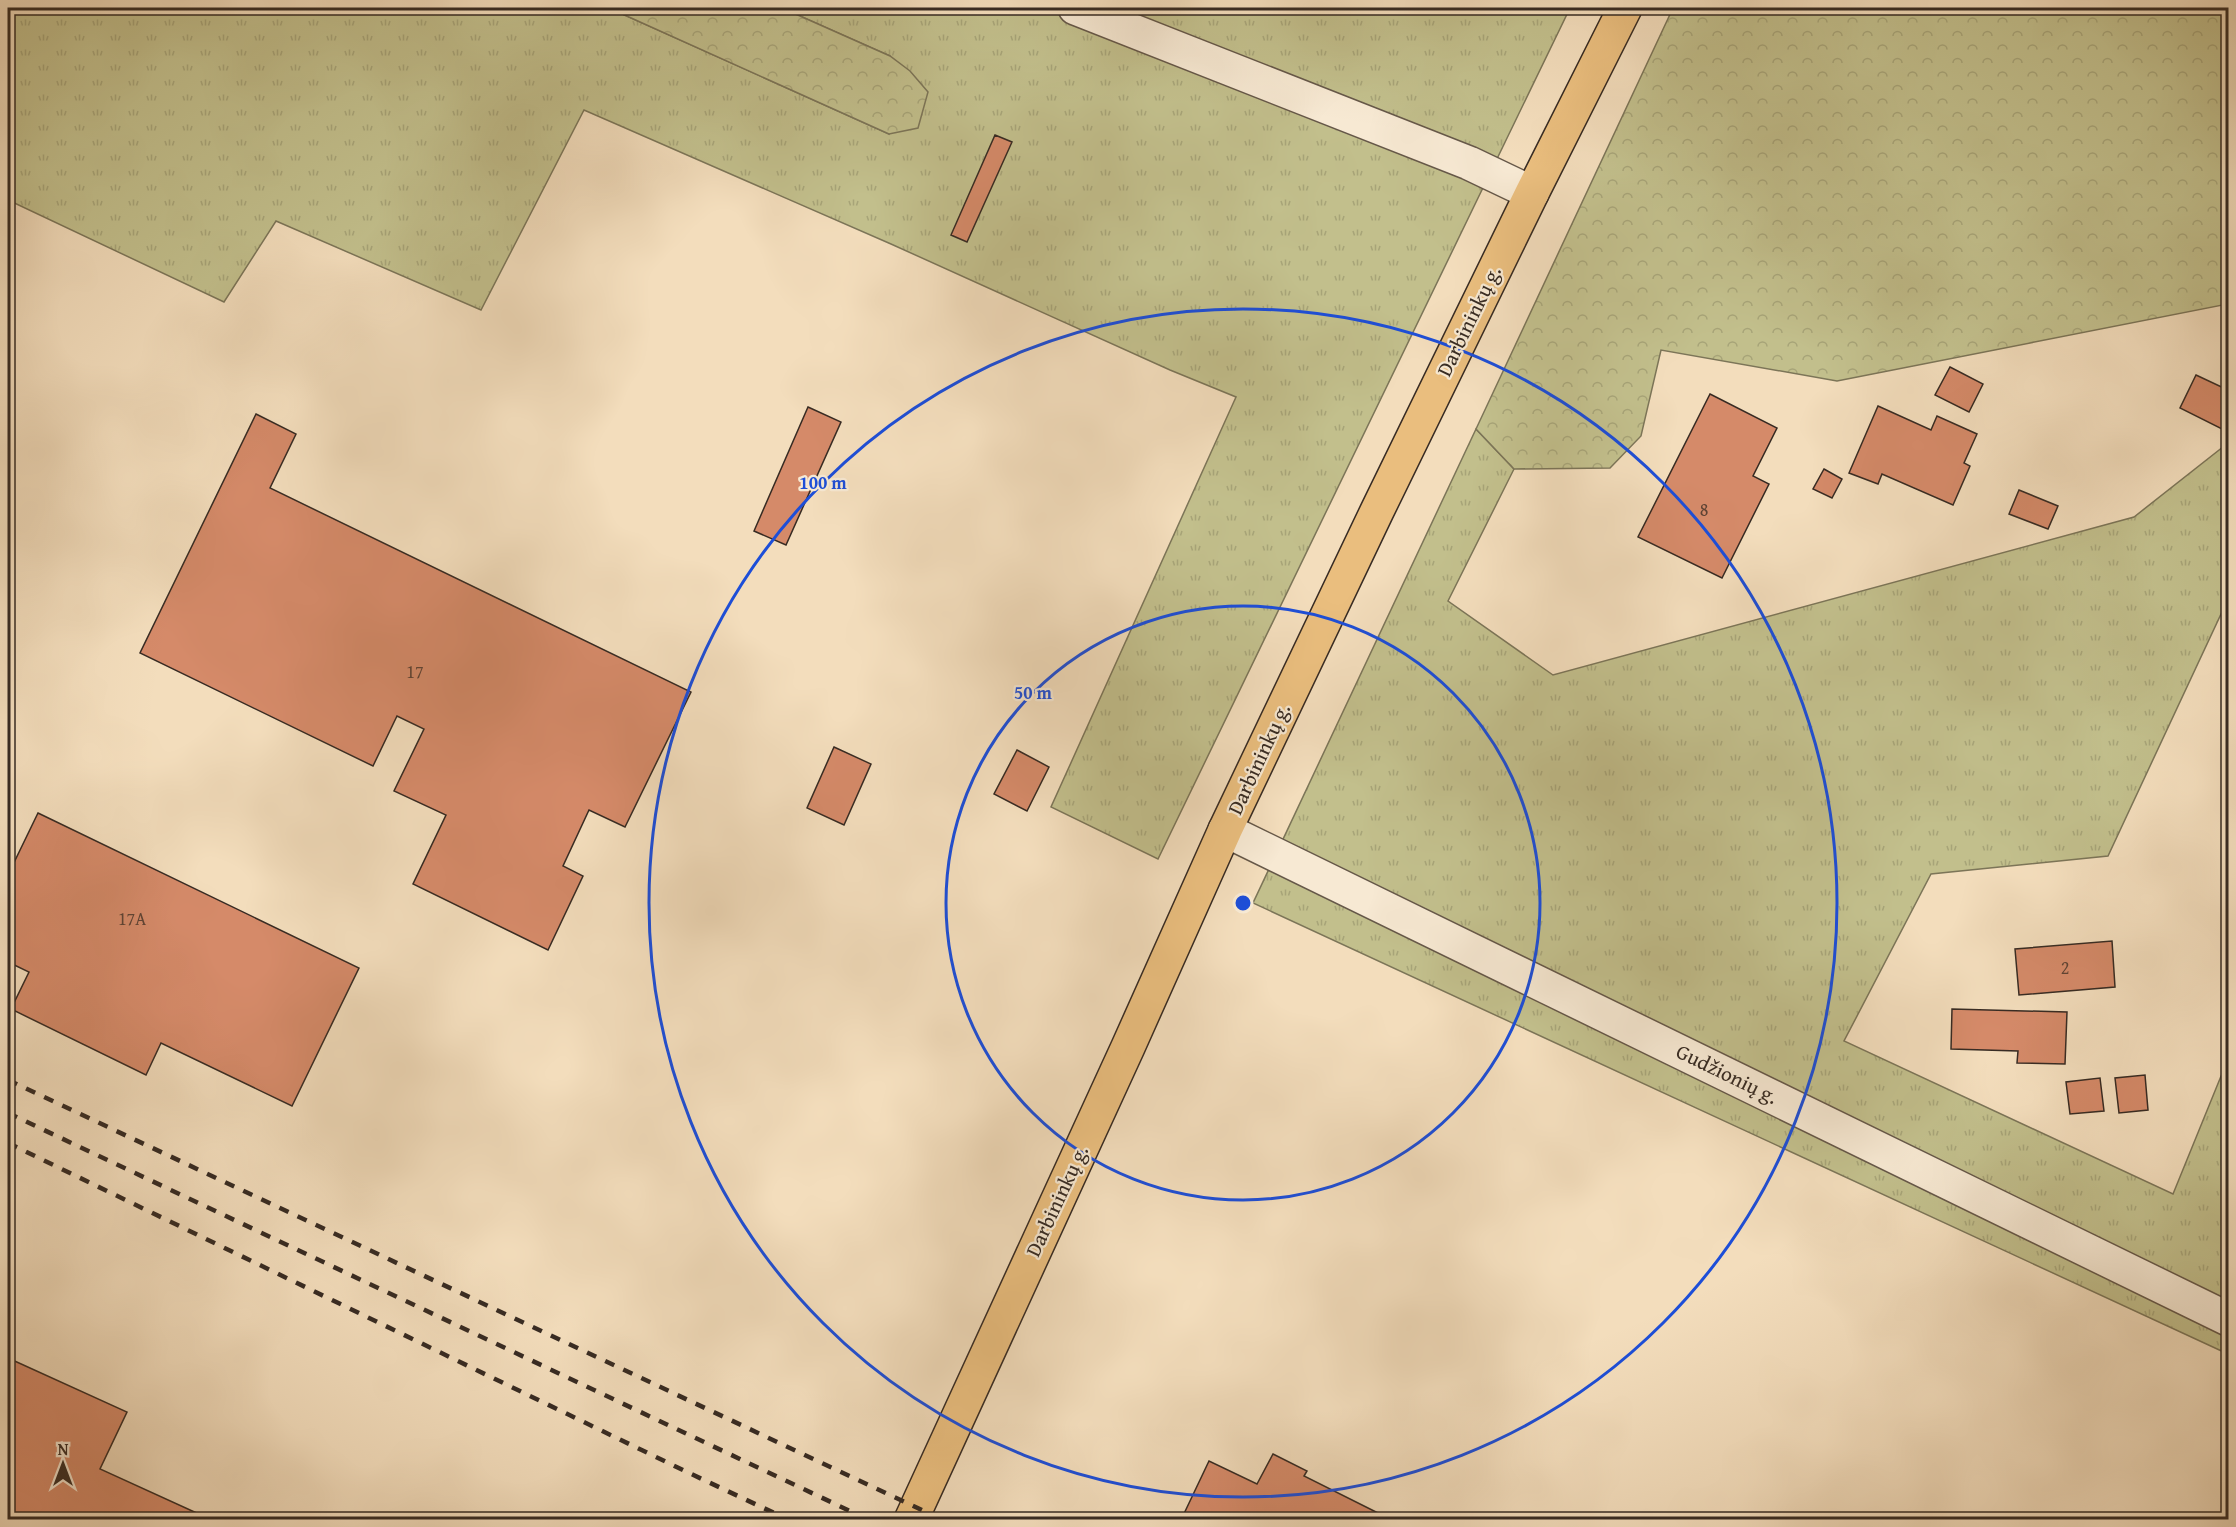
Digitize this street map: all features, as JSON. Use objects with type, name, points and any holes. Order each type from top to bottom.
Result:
[{"type":"main road","name":"Darbininkų g.","points":[[911,1520],[1225,830],[1377,511],[1625,8]]},
{"type":"street","points":[[1075,8],[1469,163],[1532,193]]},
{"type":"street","name":"Gudžionių g.","points":[[1225,830],[2229,1318]]},
{"type":"green space","points":[[8,8],[609,8],[889,134],[890,56],[782,8],[1570,8],[1158,859],[1051,807],[1236,397],[1170,370],[891,244],[584,110],[481,310],[276,221],[224,302],[8,200]]},
{"type":"green space","points":[[609,8],[782,8],[890,56],[910,71],[928,92],[918,128],[889,134]]},
{"type":"green space","points":[[1673,8],[2228,8],[2228,304],[1837,381],[1661,350],[1641,436],[1610,468],[1514,469],[1476,429]]},
{"type":"green space","points":[[1476,429],[1514,469],[1448,601],[1553,675],[2134,517],[2228,443],[2228,599],[2108,856],[1931,874],[1844,1041],[2173,1194],[2228,1059],[2228,1354],[1253,903]]},
{"type":"building","points":[[995,135],[1012,142],[967,242],[951,235]]},
{"type":"building","points":[[1950,367],[1983,384],[1969,412],[1935,395]]},
{"type":"building","points":[[2196,375],[2228,390],[2228,420],[2224,430],[2180,408]]},
{"type":"building","points":[[1710,394],[1777,428],[1753,476],[1769,484],[1722,578],[1638,537]]},
{"type":"building","points":[[1878,406],[1931,430],[1937,416],[1977,434],[1964,463],[1970,466],[1953,505],[1882,474],[1878,484],[1849,473]]},
{"type":"building","points":[[808,407],[841,422],[786,545],[754,531]]},
{"type":"building","points":[[256,414],[296,434],[270,488],[691,692],[625,827],[589,810],[563,866],[583,876],[548,950],[413,884],[446,815],[394,791],[424,729],[397,716],[373,766],[140,653]]},
{"type":"building","points":[[1824,469],[1842,479],[1832,498],[1813,489]]},
{"type":"building","points":[[2019,490],[2058,506],[2048,529],[2009,514]]},
{"type":"building","points":[[834,747],[871,764],[844,825],[807,808]]},
{"type":"building","points":[[1017,750],[1049,767],[1027,811],[994,794]]},
{"type":"building","points":[[38,813],[359,968],[292,1106],[161,1043],[146,1075],[11,1009],[29,972],[8,962],[8,875]]},
{"type":"building","points":[[2112,941],[2115,987],[2019,995],[2015,949]]},
{"type":"building","points":[[1952,1009],[2067,1012],[2065,1064],[2017,1063],[2018,1051],[1951,1049]]},
{"type":"building","points":[[2145,1075],[2148,1110],[2119,1113],[2115,1078]]},
{"type":"building","points":[[2100,1078],[2104,1111],[2070,1114],[2066,1082]]},
{"type":"building","points":[[8,1358],[127,1412],[100,1469],[212,1520],[8,1520]]},
{"type":"building","points":[[1273,1454],[1307,1471],[1304,1476],[1392,1520],[1181,1520],[1209,1461],[1257,1484]]},
{"type":"railway","points":[[8,1080],[943,1520]]},
{"type":"railway","points":[[8,1113],[869,1520]]},
{"type":"railway","points":[[8,1143],[789,1520]]}]
